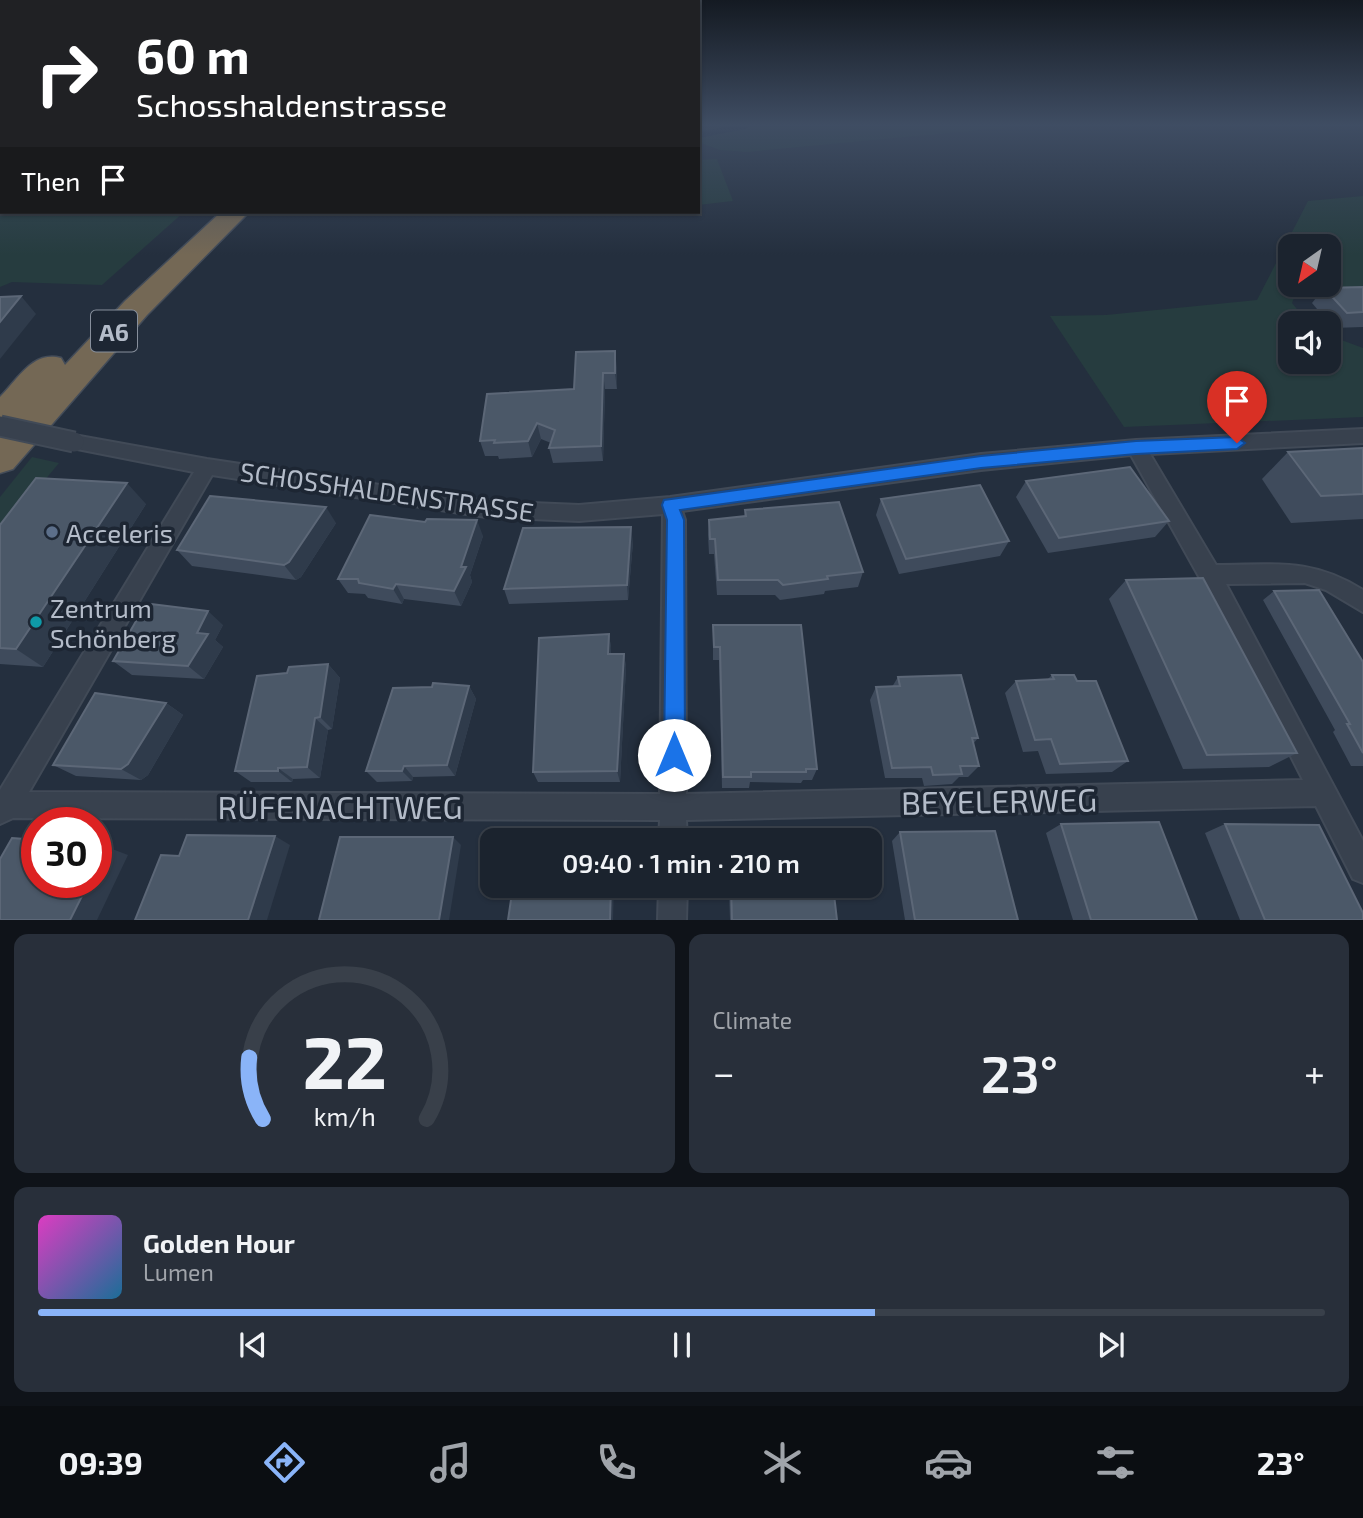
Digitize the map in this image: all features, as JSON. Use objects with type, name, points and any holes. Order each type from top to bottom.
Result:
[{"type":"highway","name":"A6","points":[[0,419],[108,305],[206,214]]},
{"type":"highway","name":"A6","points":[[0,459],[120,324],[234,214]]},
{"type":"street","name":"SCHOSSHALDENSTRASSE","points":[[0,426],[207,467],[486,509],[579,513],[670,505],[981,462],[1136,447],[1363,436]]},
{"type":"street","points":[[1136,447],[1210,575],[1363,869]]},
{"type":"street","points":[[3,810],[207,467]]},
{"type":"street","points":[[670,505],[675,520],[673,828]]},
{"type":"street","points":[[1210,575],[1305,574],[1332,582],[1363,602]]},
{"type":"street","name":"BEYELERWEG","points":[[674,807],[1324,793]]},
{"type":"street","name":"RÜFENACHTWEG","points":[[3,810],[674,807]]},
{"type":"street","points":[[672,919],[673,898]]},
{"type":"green space","points":[[700,169],[721,169],[733,201],[700,205]]},
{"type":"green space","points":[[1363,196],[1363,301],[1339,303],[1335,298],[1341,297],[1341,234],[1291,234],[1308,201]]},
{"type":"green space","points":[[0,214],[182,214],[102,285],[12,282],[0,287]]},
{"type":"green space","points":[[1278,259],[1278,298],[1294,298],[1292,303],[1298,311],[1278,311],[1278,374],[1341,374],[1341,340],[1363,348],[1363,417],[1124,427],[1050,316],[1106,315],[1257,300]]},
{"type":"green space","points":[[32,457],[59,463],[0,534],[0,497]]},
{"type":"building","points":[[1363,287],[1363,312],[1347,313],[1333,298],[1341,297],[1341,288]]},
{"type":"building","points":[[21,296],[0,322],[0,297]]},
{"type":"building","points":[[615,351],[615,373],[603,373],[601,446],[549,448],[555,430],[537,423],[528,441],[480,441],[487,394],[574,389],[576,352]]},
{"type":"building","points":[[1363,448],[1363,494],[1321,496],[1288,452]]},
{"type":"building","points":[[1130,467],[1169,521],[1059,538],[1026,481]]},
{"type":"building","points":[[36,478],[127,483],[16,649],[0,648],[0,525]]},
{"type":"building","points":[[980,485],[1009,541],[906,559],[881,499]]},
{"type":"building","points":[[210,496],[326,507],[289,562],[284,565],[177,550]]},
{"type":"building","points":[[839,502],[863,572],[783,585],[778,580],[718,580],[715,539],[710,539],[709,520],[746,516],[745,510]]},
{"type":"building","points":[[370,515],[425,522],[427,519],[477,520],[461,567],[466,567],[454,591],[396,584],[393,589],[359,583],[358,579],[338,579]]},
{"type":"building","points":[[631,527],[627,585],[504,589],[523,528]]},
{"type":"building","points":[[1203,578],[1297,753],[1207,755],[1126,580]]},
{"type":"building","points":[[1319,590],[1363,662],[1363,753],[1347,724],[1350,724],[1274,591]]},
{"type":"building","points":[[151,604],[208,611],[197,633],[208,634],[188,666],[113,661],[143,609]]},
{"type":"building","points":[[713,625],[801,625],[817,769],[806,769],[806,772],[751,772],[751,777],[723,777],[720,647],[714,647]]},
{"type":"building","points":[[609,634],[608,654],[624,654],[617,771],[533,772],[539,638]]},
{"type":"building","points":[[328,664],[320,717],[315,718],[307,767],[278,768],[278,771],[235,771],[257,676],[287,673],[289,667]]},
{"type":"building","points":[[961,675],[978,738],[972,738],[979,766],[960,766],[962,774],[933,775],[931,767],[892,768],[876,687],[900,686],[898,677]]},
{"type":"building","points":[[1052,675],[1074,675],[1077,681],[1096,681],[1128,761],[1060,764],[1051,739],[1035,740],[1016,681],[1054,679]]},
{"type":"building","points":[[433,683],[469,686],[447,765],[404,766],[402,771],[366,771],[393,688],[432,687]]},
{"type":"building","points":[[95,693],[166,703],[128,764],[121,769],[53,765]]},
{"type":"building","points":[[1159,822],[1197,920],[1091,920],[1061,824]]},
{"type":"building","points":[[1225,824],[1319,825],[1363,913],[1363,920],[1265,920]]},
{"type":"building","points":[[995,831],[1018,920],[915,920],[900,832]]},
{"type":"building","points":[[187,835],[275,836],[248,920],[135,920],[161,855],[179,856]]},
{"type":"building","points":[[340,837],[453,837],[439,920],[319,920]]},
{"type":"building","points":[[12,838],[21,839],[21,898],[81,898],[70,920],[0,920],[0,859]]},
{"type":"building","points":[[511,898],[611,898],[610,920],[508,920]]},
{"type":"building","points":[[731,898],[834,898],[837,920],[732,920]]},
{"type":"place","name":"Acceleris","points":[[52,532]]},
{"type":"place","name":"Zentrum Schönberg","points":[[36,622]]},
{"type":"route","points":[[674,755],[675,520],[670,505],[981,462],[1136,447],[1237,443]]}]
